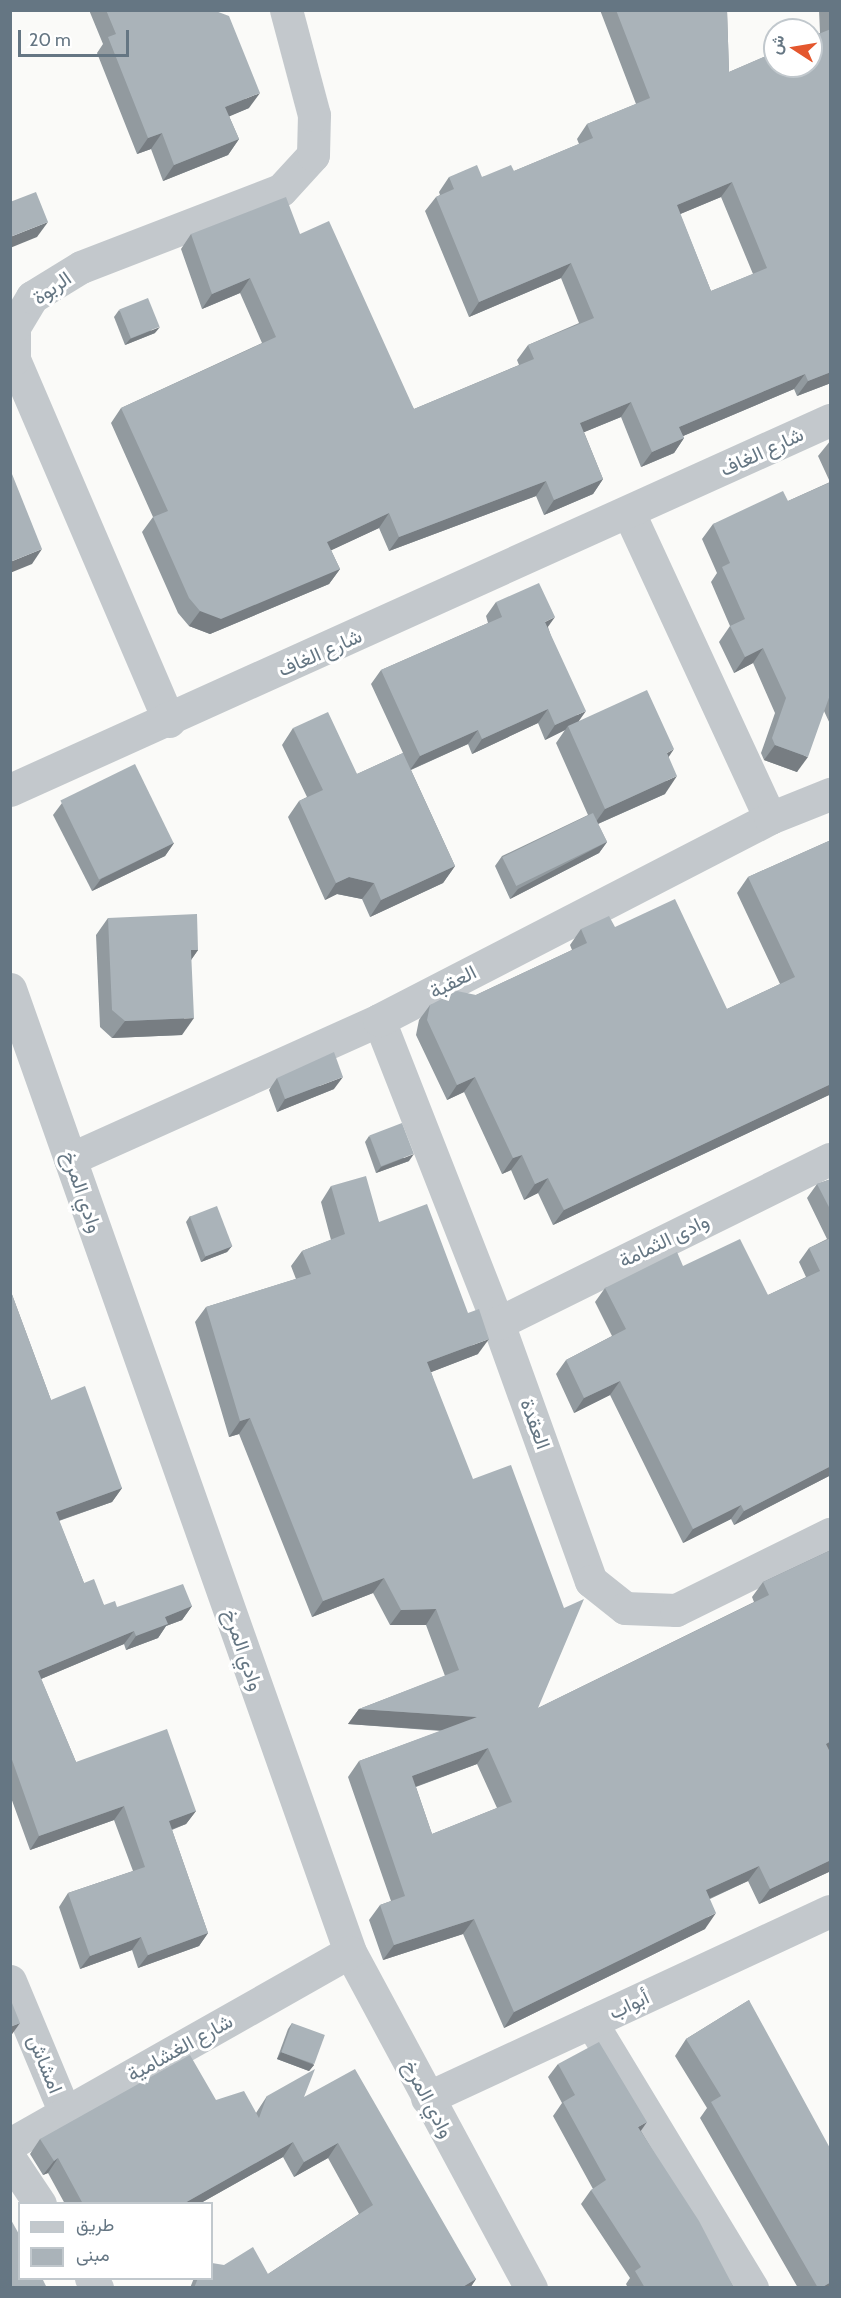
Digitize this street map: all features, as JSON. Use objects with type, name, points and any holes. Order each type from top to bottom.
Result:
[{"type":"street","name":"الربوة","points":[[169,721],[14,358],[14,327],[32,297],[81,267],[281,190],[313,155],[314,115],[286,10]]},
{"type":"street","name":"شارع الغاف","points":[[10,790],[169,721],[831,420]]},
{"type":"street","points":[[629,513],[770,818]]},
{"type":"street","name":"العقبة","points":[[70,1159],[379,1020],[770,818],[831,794]]},
{"type":"street","name":"وادي المرخ","points":[[10,989],[350,1952],[531,2288]]},
{"type":"street","name":"العقدة","points":[[379,1020],[498,1323],[591,1581],[625,1608],[676,1610],[831,1534]]},
{"type":"street","name":"وادى الثمامة","points":[[498,1323],[831,1159]]},
{"type":"street","name":"أبواب","points":[[427,2098],[831,1911]]},
{"type":"street","name":"شارع الغشامية","points":[[10,2144],[350,1952]]},
{"type":"street","name":"امشاش","points":[[10,1981],[65,2113]]},
{"type":"street","points":[[591,2022],[752,2288]]},
{"type":"street","points":[[10,2159],[39,2202]]},
{"type":"building","points":[[106,10],[213,10],[229,16],[260,93],[225,107],[239,139],[174,165],[162,133],[148,138],[108,37],[116,34]]},
{"type":"building","points":[[616,10],[727,10],[729,72],[763,57],[763,78],[823,78],[823,32],[831,29],[831,372],[808,381],[805,374],[679,427],[684,438],[652,452],[631,402],[580,423],[603,479],[554,500],[546,481],[399,537],[389,513],[327,542],[340,569],[221,619],[200,611],[189,598],[153,517],[168,511],[121,408],[276,337],[250,278],[212,294],[191,234],[286,197],[300,234],[329,221],[414,409],[534,359],[528,345],[594,318],[571,263],[479,302],[436,197],[454,189],[449,177],[477,165],[482,177],[511,165],[514,171],[593,138],[587,124],[650,98]],"holes":[[[732,182],[767,268],[711,291],[677,205]]]},
{"type":"building","points":[[36,192],[48,222],[10,237],[10,202]]},
{"type":"building","points":[[148,298],[160,327],[131,338],[119,310]]},
{"type":"building","points":[[10,469],[42,549],[10,562]]},
{"type":"building","points":[[831,482],[831,692],[808,757],[775,745],[772,738],[786,698],[763,648],[745,657],[730,626],[745,619],[722,567],[730,563],[713,524],[783,491],[788,501]]},
{"type":"building","points":[[539,583],[555,617],[545,622],[586,711],[555,725],[548,709],[482,739],[478,730],[420,756],[381,670],[502,617],[496,602]]},
{"type":"building","points":[[647,690],[674,749],[667,753],[677,776],[605,809],[568,726]]},
{"type":"building","points":[[328,712],[357,774],[403,753],[455,866],[381,900],[374,883],[349,877],[336,883],[299,801],[323,790],[293,728]]},
{"type":"building","points":[[135,764],[174,843],[99,879],[60,800]]},
{"type":"building","points":[[593,813],[607,842],[516,886],[502,857]]},
{"type":"building","points":[[831,840],[831,1084],[564,1210],[548,1178],[535,1184],[522,1155],[513,1158],[475,1077],[457,1085],[427,1020],[430,1005],[457,991],[476,995],[587,943],[581,929],[609,916],[615,927],[675,899],[727,1009],[795,977],[748,877]]},
{"type":"building","points":[[197,914],[198,950],[191,950],[194,1018],[125,1021],[112,1010],[108,918]]},
{"type":"building","points":[[334,1052],[343,1077],[285,1099],[277,1078]]},
{"type":"building","points":[[402,1123],[414,1154],[381,1166],[369,1136]]},
{"type":"building","points":[[366,1176],[379,1222],[427,1204],[468,1313],[479,1309],[489,1339],[427,1362],[473,1479],[511,1465],[564,1608],[584,1599],[538,1708],[769,1595],[763,1582],[831,1550],[831,1741],[826,1744],[831,1754],[831,1860],[770,1889],[759,1866],[706,1890],[716,1913],[514,2012],[474,1919],[394,1945],[380,1905],[405,1896],[359,1761],[477,1717],[359,1709],[459,1670],[436,1609],[401,1610],[384,1578],[323,1601],[250,1418],[240,1421],[206,1307],[311,1274],[302,1251],[345,1234],[331,1186]],"holes":[[[488,1748],[512,1802],[432,1834],[412,1776]]]},
{"type":"building","points":[[831,1179],[831,1211],[817,1184]]},
{"type":"building","points":[[217,1206],[232,1246],[205,1257],[190,1216]]},
{"type":"building","points":[[831,1238],[831,1466],[744,1511],[741,1505],[693,1529],[620,1381],[584,1398],[566,1360],[626,1329],[605,1288],[677,1252],[683,1266],[740,1239],[768,1295],[820,1271],[809,1248]]},
{"type":"building","points":[[10,1289],[51,1400],[85,1386],[122,1488],[56,1512],[84,1583],[94,1579],[104,1605],[115,1601],[117,1607],[183,1584],[192,1606],[165,1617],[168,1624],[136,1636],[134,1631],[38,1671],[76,1762],[167,1729],[196,1811],[169,1821],[208,1933],[148,1955],[141,1937],[90,1956],[68,1893],[145,1867],[124,1806],[39,1836],[10,1754]]},
{"type":"building","points":[[10,1998],[20,2023],[10,2027]]},
{"type":"building","points":[[749,2000],[831,2150],[831,2282],[821,2288],[818,2288],[711,2102],[721,2096],[686,2039]]},
{"type":"building","points":[[292,2023],[325,2035],[314,2064],[281,2052]]},
{"type":"building","points":[[599,2042],[647,2122],[638,2127],[699,2221],[734,2288],[645,2288],[635,2271],[641,2267],[591,2190],[606,2180],[563,2102],[575,2095],[558,2064]]},
{"type":"building","points":[[190,2055],[216,2100],[244,2091],[259,2118],[267,2096],[315,2069],[304,2097],[355,2069],[476,2279],[461,2288],[194,2288],[197,2280],[213,2280],[213,2263],[224,2265],[253,2247],[268,2274],[373,2205],[338,2143],[304,2162],[293,2142],[187,2202],[82,2202],[58,2158],[54,2161],[40,2139]]},
{"type":"building","points":[[10,2218],[18,2232],[18,2280],[43,2280],[47,2288],[10,2288]]}]
